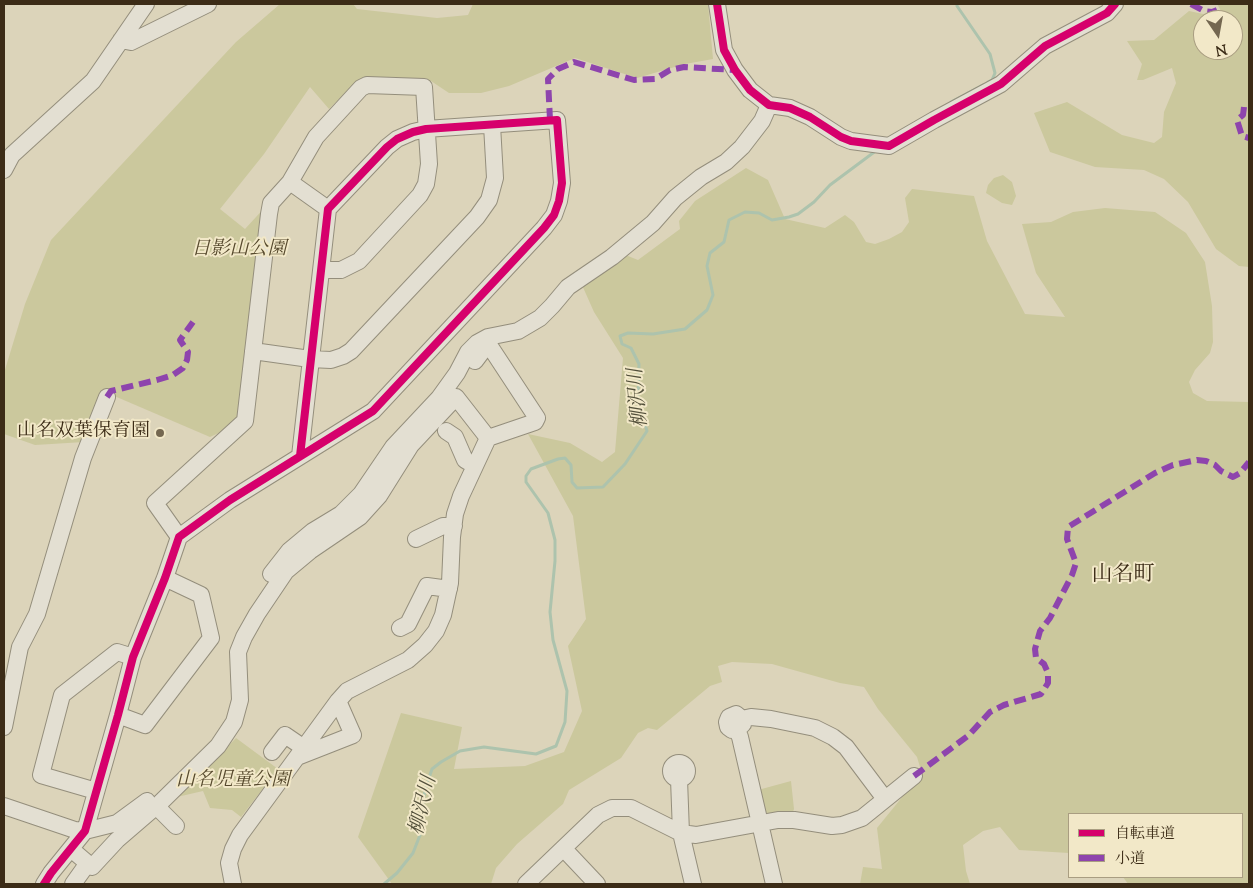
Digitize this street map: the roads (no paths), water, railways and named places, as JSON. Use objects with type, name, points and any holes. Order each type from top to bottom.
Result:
[{"type":"street","points":[[4,170],[8,153],[94,81],[146,4]]},
{"type":"street","points":[[716,4],[724,50],[735,70],[750,90],[769,106],[790,108],[810,117],[841,137],[851,141],[882,146],[1001,84],[1045,46],[1107,13],[1115,4]]},
{"type":"street","points":[[122,40],[131,42],[198,6]]},
{"type":"street","points":[[179,537],[155,503],[245,421],[271,203],[290,182],[316,136],[361,88],[367,85],[424,87],[429,164],[426,184],[420,195],[359,261],[342,270],[322,270]]},
{"type":"street","points":[[4,806],[75,830],[86,831],[117,823],[155,795],[216,741],[230,709],[232,691],[228,658],[232,644],[240,624],[268,579],[289,551],[313,530],[341,514],[362,494],[393,446],[439,398],[457,374],[468,352],[477,343],[488,337],[518,331],[540,318],[568,286],[612,257],[653,223],[675,198],[726,162],[742,147],[762,121],[769,106]]},
{"type":"street","points":[[44,884],[86,831],[133,657],[165,578],[179,537],[230,500],[373,411],[544,228],[554,215],[562,183],[557,120],[426,129],[397,138],[328,209],[300,456]]},
{"type":"street","points":[[253,351],[330,360],[351,351],[484,207],[493,190],[495,178],[492,125]]},
{"type":"street","points":[[290,182],[328,209]]},
{"type":"street","points":[[71,849],[92,867],[118,840],[156,806],[234,722],[240,700],[238,652],[244,637],[266,600],[286,571],[310,551],[360,517],[379,496],[411,445],[456,397],[456,391],[476,359],[484,349],[491,348],[537,418],[535,422],[488,438],[461,496],[454,526],[449,589],[443,615],[436,631],[426,645],[408,660],[347,690],[338,701],[240,835],[229,863],[233,884]]},
{"type":"street","points":[[4,727],[20,647],[37,614],[83,458],[107,397]]},
{"type":"street","points":[[456,397],[488,438]]},
{"type":"street","points":[[446,431],[455,438],[465,460],[475,466]]},
{"type":"street","points":[[416,539],[443,526],[454,526]]},
{"type":"street","points":[[118,715],[145,725],[211,638],[201,595],[165,578]]},
{"type":"street","points":[[400,628],[408,624],[427,586],[449,589]]},
{"type":"street","points":[[96,791],[41,775],[62,695],[117,652],[133,657]]},
{"type":"street","points":[[300,752],[353,735],[338,701]]},
{"type":"street","points":[[774,884],[740,737],[740,725],[751,717],[771,719],[815,728],[833,737],[846,747],[885,799]]},
{"type":"street","points":[[272,752],[285,735],[300,752]]},
{"type":"street","points":[[526,884],[598,815],[612,808],[631,808],[681,833],[696,835],[785,820],[832,826],[842,825],[862,818],[914,776]]},
{"type":"street","points":[[679,779],[681,833],[693,884]]},
{"type":"street","points":[[156,806],[176,826]]},
{"type":"street","points":[[564,849],[597,884]]},
{"type":"street","points":[[73,884],[88,863]]},
{"type":"waterway","name":"柳沢川","points":[[957,4],[990,54],[995,73],[992,80],[988,82]]},
{"type":"waterway","name":"柳沢川","points":[[951,102],[983,85]]},
{"type":"waterway","name":"柳沢川","points":[[384,884],[397,873],[413,853],[420,835],[425,790],[432,769],[460,751],[484,747],[536,754],[556,746],[565,722],[567,691],[553,640],[550,612],[555,540],[548,513],[526,482],[526,476],[531,469],[565,458],[571,465],[572,482],[577,488],[603,487],[625,464],[647,431],[638,402],[639,364],[631,348],[622,344],[620,336],[628,333],[653,334],[685,329],[707,310],[713,295],[707,266],[710,253],[724,242],[729,220],[745,212],[759,213],[772,220],[798,214],[814,202],[830,185],[877,150]]},
{"type":"place","name":"山名双葉保育園","points":[[160,433]]},
{"type":"district","name":"山名町","points":[[1123,576]]},
{"type":"park label","name":"日影山公園","points":[[239,251]]},
{"type":"park label","name":"山名児童公園","points":[[233,782]]}]
